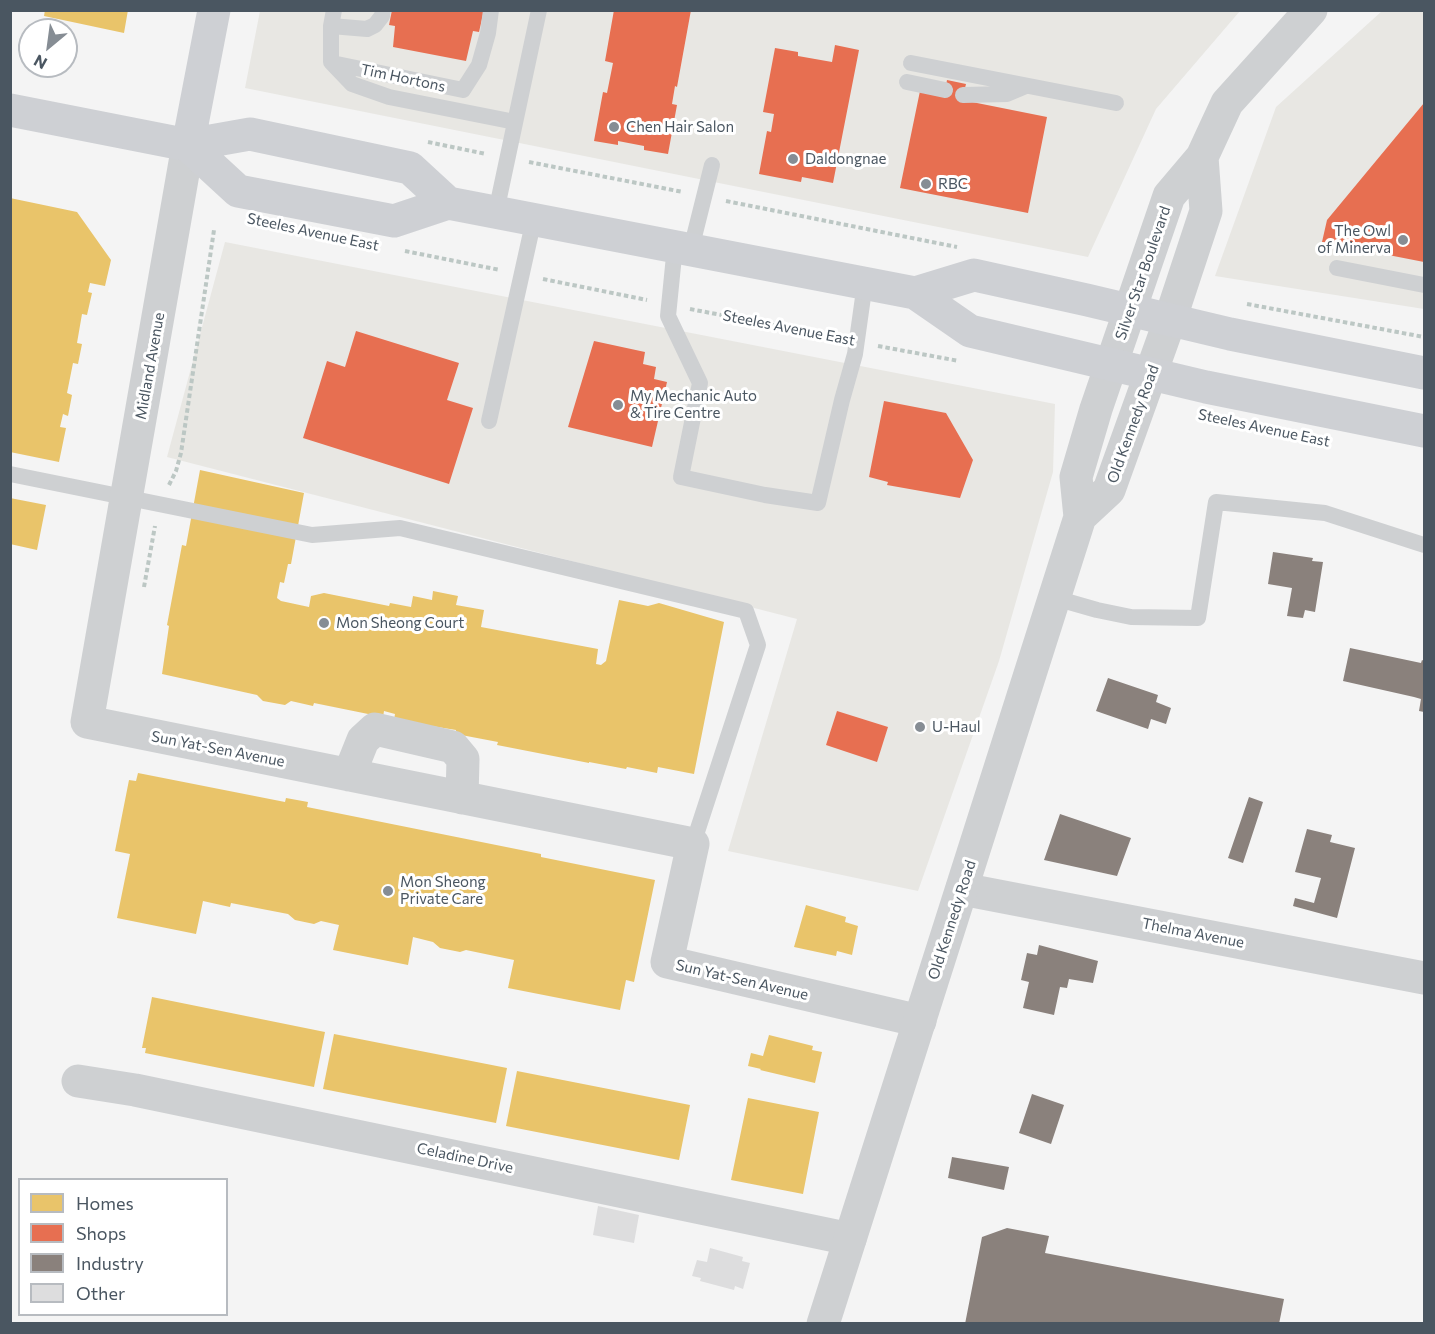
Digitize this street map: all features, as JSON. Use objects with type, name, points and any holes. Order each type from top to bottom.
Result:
[{"type":"main road","name":"Midland Avenue","points":[[188,145],[214,10]]},
{"type":"main road","points":[[10,110],[188,145],[250,134],[410,168],[448,202]]},
{"type":"main road","name":"Steeles Avenue East","points":[[188,145],[238,191],[394,221],[448,202],[915,293],[970,331],[1291,406],[1425,432]]},
{"type":"main road","name":"Steeles Avenue East","points":[[915,293],[974,275],[1230,334],[1425,373]]},
{"type":"street","name":"Silver Star Boulevard","points":[[1112,364],[1169,196],[1202,158],[1227,103],[1311,10]]},
{"type":"street","name":"Midland Avenue","points":[[87,723],[188,145]]},
{"type":"street","name":"Silver Star Boulevard","points":[[1170,320],[1206,211],[1202,158]]},
{"type":"street","name":"Old Kennedy Road","points":[[1080,517],[1109,490],[1170,320]]},
{"type":"street","name":"Old Kennedy Road","points":[[823,1323],[1080,517],[1076,477],[1112,364]]},
{"type":"street","name":"Sun Yat-Sen Avenue","points":[[87,723],[693,844],[667,962],[920,1022]]},
{"type":"street","points":[[349,775],[363,740],[375,729],[453,747],[463,759],[462,798]]},
{"type":"street","name":"Thelma Avenue","points":[[962,889],[1425,978]]},
{"type":"street","name":"Celadine Drive","points":[[78,1081],[135,1090],[850,1239]]},
{"type":"lane","points":[[383,10],[382,16],[375,25],[367,29],[332,18],[331,62],[352,84],[389,97],[515,122]]},
{"type":"lane","name":"Tim Hortons","points":[[331,62],[464,90],[479,65],[488,33],[491,10]]},
{"type":"lane","points":[[496,212],[539,10]]},
{"type":"lane","points":[[911,63],[1116,103]]},
{"type":"lane","points":[[907,82],[945,90]]},
{"type":"lane","points":[[963,95],[1007,94],[1026,86]]},
{"type":"lane","points":[[712,165],[704,196],[683,248],[669,304],[668,316],[699,383],[681,477],[765,495],[818,503],[857,342],[865,283]]},
{"type":"lane","points":[[489,421],[534,219]]},
{"type":"lane","points":[[1337,268],[1425,285]]},
{"type":"lane","points":[[10,474],[312,535],[400,528],[746,611],[758,645],[693,844]]},
{"type":"lane","points":[[1055,598],[1131,617],[1198,618],[1216,502],[1325,513],[1425,545]]},
{"type":"path","points":[[428,142],[967,250]]},
{"type":"path","points":[[143,594],[160,504],[176,471],[181,453],[214,230]]},
{"type":"path","name":"Steeles Avenue East","points":[[395,249],[969,363]]},
{"type":"path","points":[[1236,302],[1425,337]]},
{"type":"shaded area","points":[[260,11],[1240,11],[1156,109],[1088,257],[245,88]]},
{"type":"shaded area","points":[[1382,11],[1424,11],[1424,309],[1215,276],[1276,107]]},
{"type":"shaded area","points":[[225,242],[1055,404],[1053,472],[999,661],[918,891],[728,851],[797,619],[167,457]]},
{"type":"building: Homes","points":[[45,10],[128,10],[124,33],[78,23],[78,18],[44,16]]},
{"type":"building: Homes","points":[[10,198],[77,212],[111,260],[105,286],[90,283],[88,292],[92,293],[87,315],[82,314],[77,343],[82,344],[78,364],[73,363],[67,393],[72,395],[68,416],[63,414],[60,427],[66,428],[59,462],[10,452]]},
{"type":"building: Homes","name":"Mon Sheong Court","points":[[200,470],[304,493],[291,564],[288,564],[284,583],[280,582],[277,598],[281,601],[309,607],[311,596],[324,593],[389,606],[390,603],[411,607],[413,596],[432,600],[433,591],[458,596],[456,605],[484,610],[481,627],[598,649],[596,664],[601,665],[606,661],[619,600],[648,606],[659,603],[724,622],[694,774],[658,767],[657,773],[589,763],[497,745],[498,742],[456,734],[456,730],[394,720],[395,714],[384,711],[383,717],[314,703],[313,706],[291,701],[285,705],[263,701],[257,695],[162,674],[169,626],[167,625],[182,545],[186,546]]},
{"type":"building: Homes","points":[[10,498],[46,505],[37,550],[10,544]]},
{"type":"building: Homes","name":"Mon Sheong Private Care","points":[[138,773],[285,802],[286,798],[308,802],[307,807],[541,854],[541,857],[655,880],[634,982],[626,980],[620,1010],[508,988],[514,960],[466,950],[460,952],[440,948],[433,942],[413,937],[408,965],[333,950],[339,925],[321,921],[314,924],[295,920],[288,914],[231,903],[230,907],[203,901],[196,934],[117,918],[130,854],[115,851],[129,780],[136,781]]},
{"type":"building: Homes","points":[[806,905],[846,917],[845,922],[858,926],[852,955],[837,951],[836,956],[794,947]]},
{"type":"building: Homes","points":[[152,997],[325,1032],[314,1087],[145,1053],[146,1048],[142,1048]]},
{"type":"building: Homes","points":[[334,1034],[507,1068],[496,1123],[323,1089]]},
{"type":"building: Homes","points":[[769,1035],[813,1046],[812,1050],[822,1052],[815,1083],[748,1066],[751,1053],[763,1056]]},
{"type":"building: Homes","points":[[517,1071],[690,1105],[679,1160],[506,1126]]},
{"type":"building: Homes","points":[[748,1098],[819,1112],[803,1194],[731,1180]]},
{"type":"building: Shops","points":[[392,10],[484,10],[479,32],[473,31],[466,61],[393,47],[395,26],[389,25]]},
{"type":"building: Shops","points":[[614,10],[691,10],[672,104],[677,105],[668,154],[644,150],[644,146],[618,141],[618,145],[594,141],[603,92],[607,93],[613,63],[605,61]]},
{"type":"building: Shops","points":[[835,45],[859,50],[833,183],[802,177],[801,182],[759,174],[767,131],[771,132],[774,114],[763,112],[775,48],[798,52],[798,56],[832,62]]},
{"type":"building: Shops","points":[[947,80],[966,84],[962,100],[1047,117],[1028,213],[900,188],[920,91],[944,96]]},
{"type":"building: Shops","points":[[1424,103],[1424,262],[1322,242],[1327,220]]},
{"type":"building: Shops","points":[[356,331],[459,363],[447,400],[473,408],[449,484],[303,438],[327,361],[345,367]]},
{"type":"building: Shops","name":"My Mechanic Auto & Tire Centre","points":[[594,341],[645,352],[643,364],[656,367],[654,379],[667,382],[652,447],[568,427]]},
{"type":"building: Shops","points":[[884,401],[946,413],[973,460],[960,498],[887,485],[888,482],[869,477]]},
{"type":"building: Shops","points":[[837,711],[888,727],[877,762],[826,745]]},
{"type":"building: Industry","points":[[1273,552],[1313,558],[1312,561],[1323,562],[1315,612],[1305,610],[1303,618],[1287,616],[1292,588],[1268,584]]},
{"type":"building: Industry","points":[[1350,648],[1421,663],[1422,660],[1424,661],[1424,712],[1419,711],[1421,699],[1343,681]]},
{"type":"building: Industry","points":[[1108,678],[1158,695],[1156,702],[1171,708],[1166,724],[1151,719],[1148,729],[1096,711]]},
{"type":"building: Industry","points":[[1249,797],[1263,802],[1243,863],[1228,858]]},
{"type":"building: Industry","points":[[1060,814],[1131,838],[1117,876],[1044,860]]},
{"type":"building: Industry","points":[[1307,829],[1332,835],[1330,842],[1355,848],[1337,918],[1293,906],[1295,898],[1314,903],[1321,878],[1295,872]]},
{"type":"building: Industry","points":[[1039,945],[1098,961],[1093,983],[1069,979],[1067,988],[1060,987],[1054,1015],[1023,1008],[1029,982],[1021,980],[1027,953],[1037,955]]},
{"type":"building: Industry","points":[[1032,1094],[1064,1105],[1051,1144],[1019,1133]]},
{"type":"building: Industry","points":[[952,1157],[1009,1167],[1004,1190],[948,1178]]},
{"type":"building: Industry","points":[[1007,1228],[1049,1236],[1045,1253],[1284,1299],[1279,1324],[965,1324],[982,1237]]},
{"type":"building: Other","points":[[598,1206],[639,1215],[634,1243],[593,1235]]},
{"type":"building: Other","points":[[710,1248],[743,1257],[742,1261],[750,1263],[743,1289],[735,1286],[734,1290],[700,1281],[701,1278],[692,1276],[697,1260],[707,1262]]},
{"type":"place","name":"Chen Hair Salon","points":[[614,127]]},
{"type":"place","name":"Daldongnae","points":[[793,159]]},
{"type":"place","name":"RBC","points":[[926,184]]},
{"type":"place","name":"The Owl of Minerva","points":[[1403,240]]},
{"type":"place","name":"My Mechanic Auto & Tire Centre","points":[[618,405]]},
{"type":"place","name":"Mon Sheong Court","points":[[324,623]]},
{"type":"place","name":"U-Haul","points":[[920,727]]},
{"type":"place","name":"Mon Sheong Private Care","points":[[388,891]]}]
